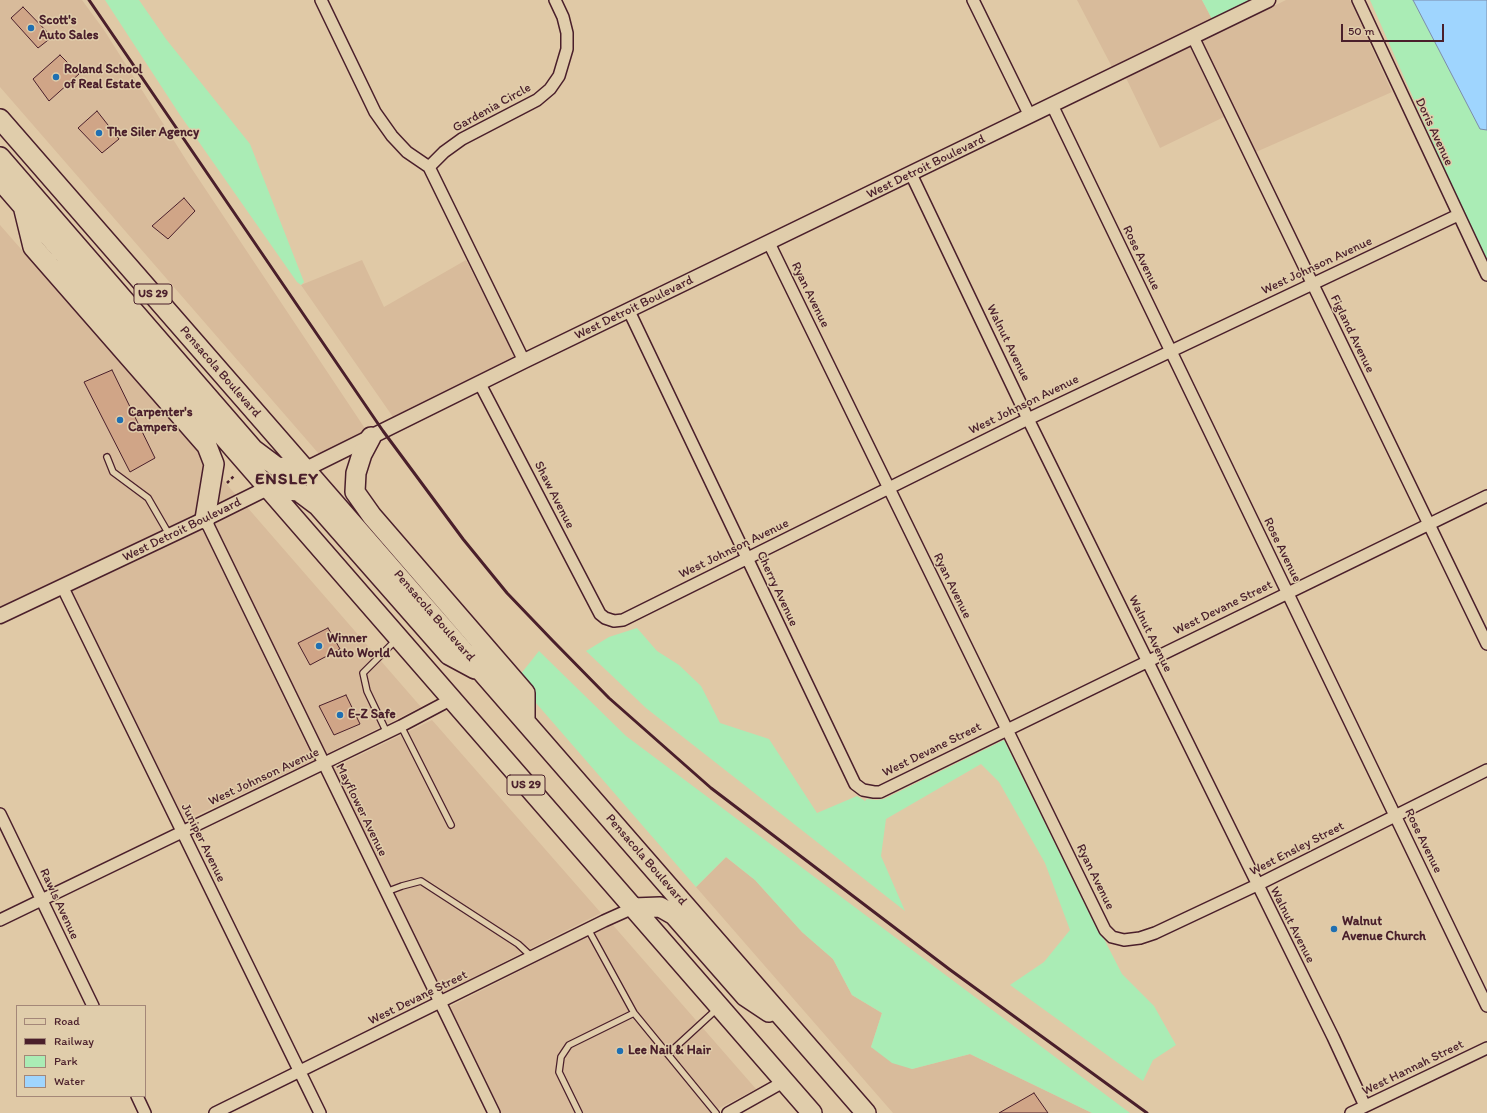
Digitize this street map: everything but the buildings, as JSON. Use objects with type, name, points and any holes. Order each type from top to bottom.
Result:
[{"type":"highway","name":"Pensacola Boulevard","points":[[0,119],[487,676],[866,1113]]},
{"type":"highway","points":[[0,157],[253,449],[277,467],[306,470]]},
{"type":"highway","name":"US 29","points":[[0,180],[633,908],[811,1110]]},
{"type":"highway","points":[[23,207],[33,246],[207,446],[214,464],[205,519]]},
{"type":"highway","points":[[371,437],[362,454],[356,473],[355,492],[372,516],[525,693],[525,720]]},
{"type":"highway","points":[[268,488],[298,491],[318,506],[449,655],[487,676]]},
{"type":"highway","points":[[633,908],[660,907],[674,915],[745,996],[790,1026]]},
{"type":"street","points":[[321,0],[375,112],[392,136],[407,152],[429,167],[524,361]]},
{"type":"street","name":"Gardenia Circle","points":[[429,167],[444,152],[462,139],[537,100],[550,89],[559,76],[565,63],[567,49],[567,33],[563,17],[555,0]]},
{"type":"street","points":[[973,0],[1030,116]]},
{"type":"street","name":"West Detroit Boulevard","points":[[0,616],[306,470],[524,361],[1268,0]]},
{"type":"street","name":"Doris Avenue","points":[[1358,0],[1487,275]]},
{"type":"street","name":"Figland Avenue","points":[[1193,37],[1487,644]]},
{"type":"street","name":"Rose Avenue","points":[[1052,105],[1487,1006]]},
{"type":"street","name":"Walnut Avenue","points":[[911,174],[1028,419],[1333,1037],[1365,1106]]},
{"type":"street","name":"West Johnson Avenue","points":[[605,618],[614,621],[623,620],[1170,350],[1458,215]]},
{"type":"street","name":"Ryan Avenue","points":[[769,243],[1105,930],[1115,938]]},
{"type":"street","name":"Cherry Avenue","points":[[629,311],[854,784],[863,790]]},
{"type":"street","name":"Shaw Avenue","points":[[480,384],[600,614],[605,618]]},
{"type":"street","name":"West Devane Street","points":[[863,790],[880,792],[1287,592],[1487,496]]},
{"type":"street","name":"Mayflower Avenue","points":[[205,519],[439,1003],[494,1113]]},
{"type":"street","name":"Juniper Avenue","points":[[62,586],[320,1113]]},
{"type":"street","name":"West Johnson Avenue","points":[[0,920],[387,733],[452,699]]},
{"type":"street","name":"West Ensley Street","points":[[1115,938],[1124,940],[1140,938],[1155,933],[1257,885],[1487,770]]},
{"type":"street","name":"Rawls Avenue","points":[[0,814],[93,1005]]},
{"type":"street","name":"West Devane Street","points":[[215,1113],[633,908]]},
{"type":"street","name":"West Hannah Street","points":[[1351,1113],[1487,1048]]},
{"type":"street","points":[[728,1113],[785,1081]]},
{"type":"street","points":[[137,1097],[145,1113]]},
{"type":"lane","points":[[106,457],[113,472],[148,498],[170,536]]},
{"type":"lane","points":[[387,733],[367,691],[363,673],[398,638]]},
{"type":"lane","points":[[401,726],[451,825]]},
{"type":"lane","points":[[386,892],[421,881],[518,944],[532,957]]},
{"type":"lane","points":[[588,929],[634,1013],[716,1113]]},
{"type":"lane","points":[[668,1054],[720,1006]]},
{"type":"lane","points":[[578,1113],[559,1072],[561,1057],[569,1045],[634,1013]]},
{"type":"shaded area","points":[[0,0],[82,0],[104,30],[188,163],[366,430],[319,454],[0,87]]},
{"type":"shaded area","points":[[1077,0],[1202,0],[1212,19],[1112,67]]},
{"type":"shaded area","points":[[1286,0],[1350,0],[1392,92],[1256,152],[1202,41]]},
{"type":"shaded area","points":[[1190,47],[1224,117],[1160,148],[1126,78]]},
{"type":"shaded area","points":[[0,225],[236,495],[0,607]]},
{"type":"shaded area","points":[[362,260],[384,307],[466,260],[515,357],[393,417],[301,285]]},
{"type":"shaded area","points":[[247,507],[421,707],[326,754],[214,523]]},
{"type":"shaded area","points":[[202,529],[314,760],[184,821],[72,591]]},
{"type":"shaded area","points":[[432,720],[601,913],[436,996],[323,773]]},
{"type":"shaded area","points":[[726,857],[755,880],[802,932],[833,959],[852,995],[882,1013],[871,1047],[912,1069],[970,1054],[1092,1113],[893,1113],[696,887]]},
{"type":"shaded area","points":[[612,924],[756,1089],[710,1113],[501,1113],[449,1007]]},
{"type":"green space","points":[[105,0],[139,0],[166,39],[250,144],[304,282],[301,285],[297,282],[180,115]]},
{"type":"green space","points":[[1202,0],[1250,0],[1212,19]]},
{"type":"green space","points":[[1370,0],[1487,0],[1487,259],[1456,195]]},
{"type":"green space","points":[[637,628],[657,651],[679,665],[701,686],[720,723],[769,739],[817,813],[857,796],[865,801],[867,799],[884,799],[1004,740],[1099,933],[1104,939],[1122,974],[1154,1006],[1176,1045],[1153,1060],[1143,1081],[1010,985],[1044,962],[1070,930],[1045,863],[999,782],[981,764],[886,819],[881,856],[905,911],[646,708],[586,651],[609,637]]},
{"type":"green space","points":[[539,651],[626,736],[1130,1113],[1092,1113],[970,1054],[912,1069],[892,1063],[871,1047],[882,1013],[852,995],[833,959],[802,932],[755,880],[726,857],[696,887],[516,680]]},
{"type":"water","points":[[1413,0],[1487,0],[1487,130],[1480,129]]},
{"type":"railway","points":[[89,0],[383,431],[463,539],[507,593],[609,698],[711,788],[949,969],[1147,1113]]},
{"type":"place","name":"Scott's Auto Sales","points":[[31,28]]},
{"type":"place","name":"Roland School of Real Estate","points":[[56,77]]},
{"type":"place","name":"The Siler Agency","points":[[99,133]]},
{"type":"place","name":"Carpenter's Campers","points":[[120,420]]},
{"type":"place","name":"Winner Auto World","points":[[319,646]]},
{"type":"place","name":"E-Z Safe","points":[[340,715]]},
{"type":"place","name":"Walnut Avenue Church","points":[[1334,929]]},
{"type":"place","name":"Lee Nail & Hair","points":[[620,1051]]},
{"type":"district","name":"ENSLEY","points":[[287,480]]}]
